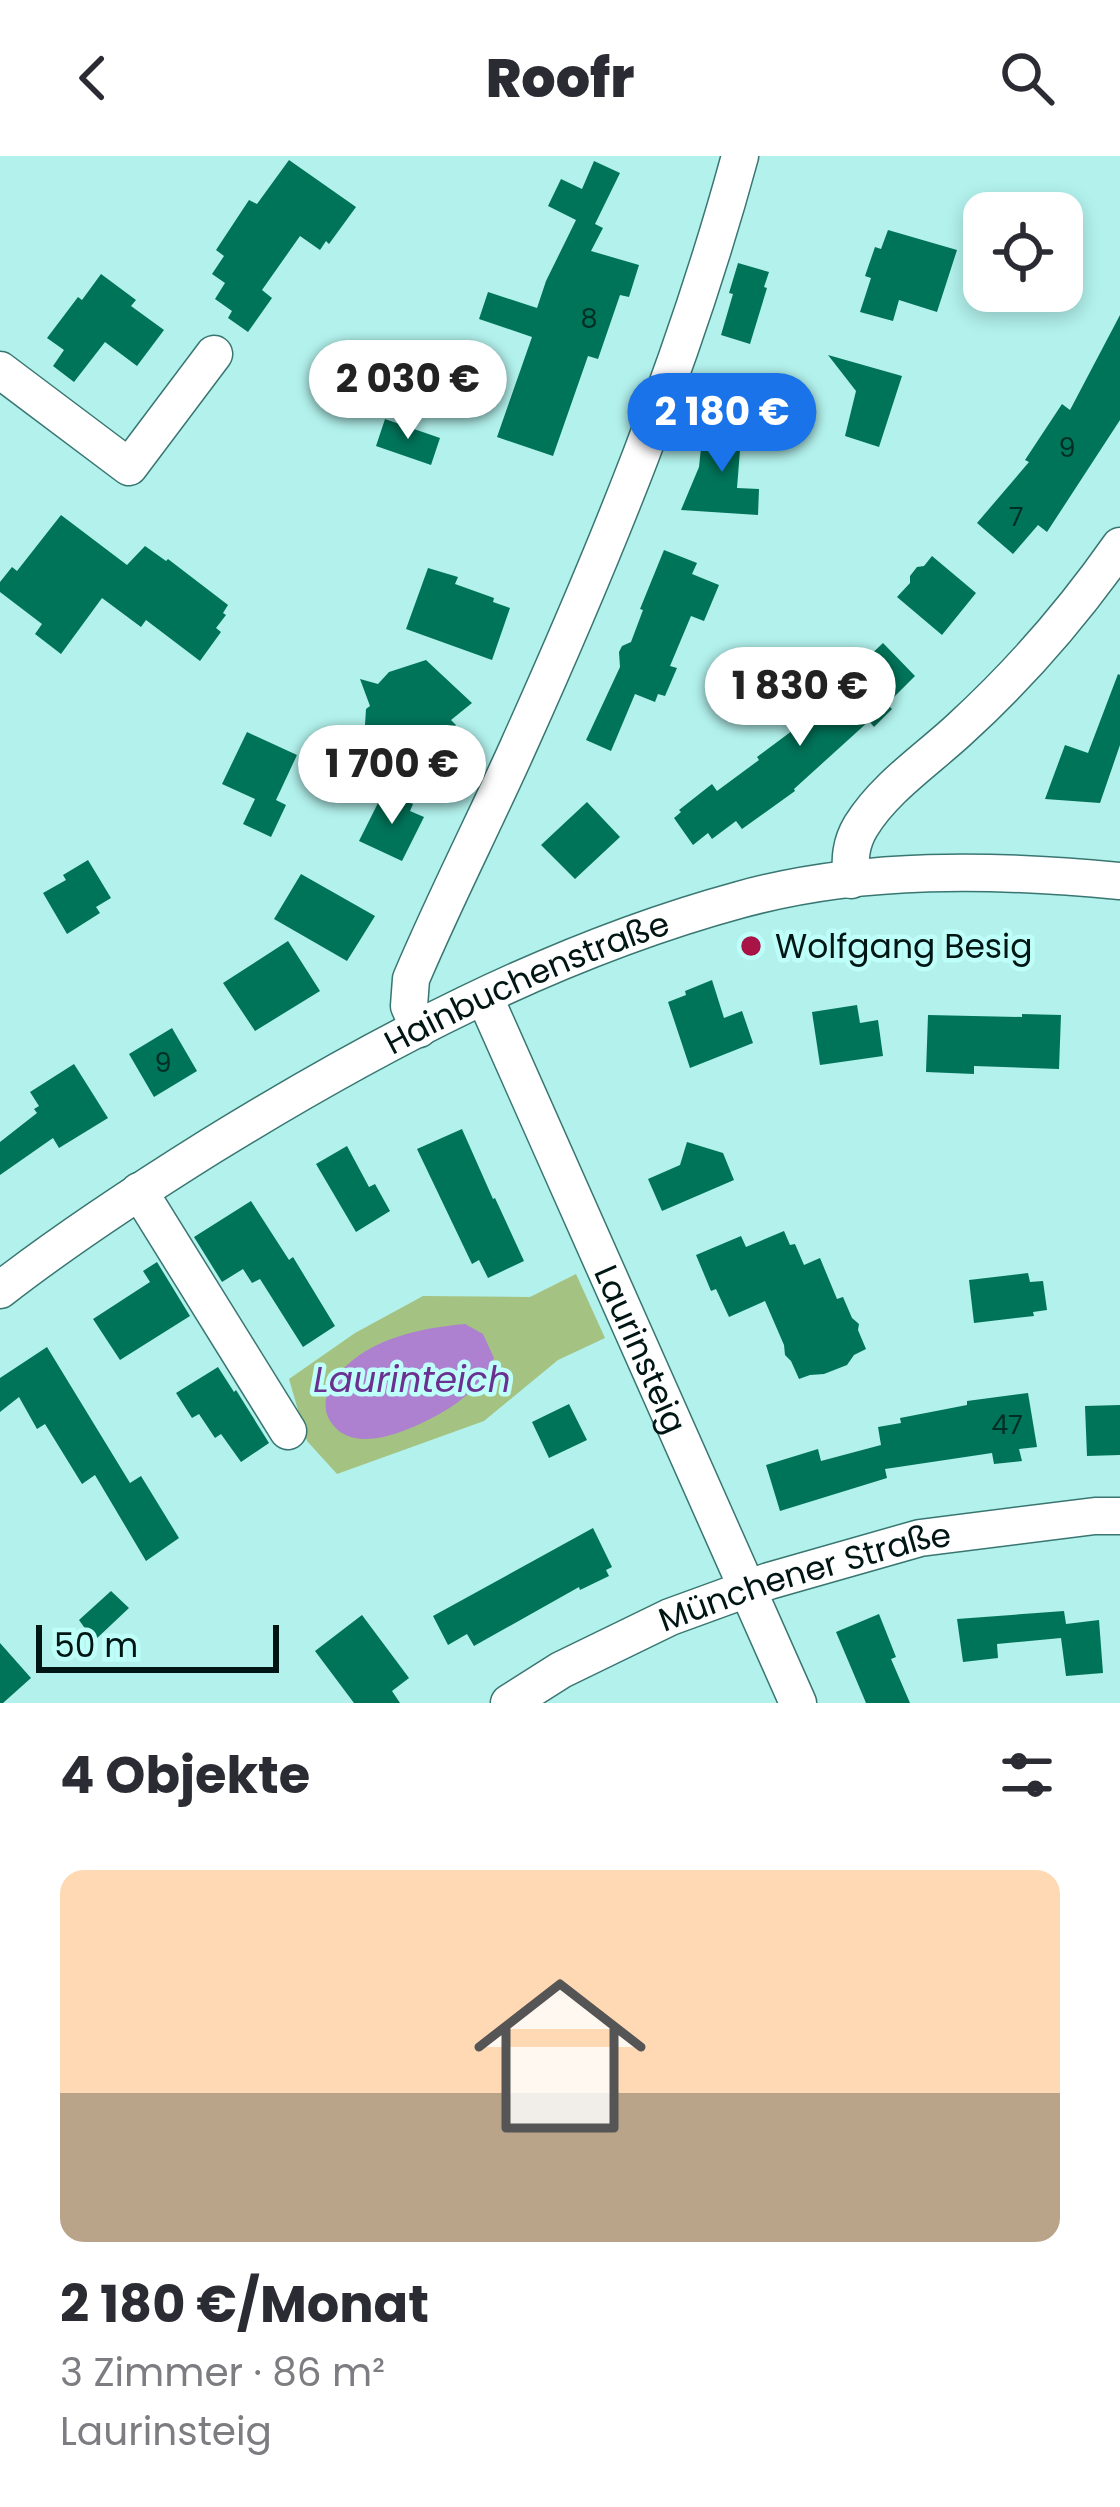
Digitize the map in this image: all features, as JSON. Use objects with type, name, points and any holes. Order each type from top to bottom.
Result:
[{"type":"street","points":[[419,1030],[409,1006],[411,979],[552,670],[637,466],[704,276],[740,156]]},
{"type":"street","points":[[0,370],[129,467],[214,354]]},
{"type":"street","points":[[851,880],[849,853],[861,826],[1029,661],[1120,546]]},
{"type":"street","name":"Hainbuchenstraße","points":[[0,1290],[139,1191],[345,1066],[568,960],[740,900],[851,880],[987,874],[1120,881]]},
{"type":"street","name":"Laurinsteig","points":[[485,998],[798,1703]]},
{"type":"street","points":[[139,1191],[288,1431]]},
{"type":"street","name":"Münchener Straße","points":[[509,1703],[561,1670],[652,1625],[747,1588],[920,1538],[1120,1516]]},
{"type":"green space","points":[[576,1274],[605,1338],[558,1360],[484,1421],[337,1474],[307,1441],[289,1379],[355,1333],[423,1296],[530,1297]]},
{"type":"water","name":"Laurinteich","points":[[465,1324],[483,1334],[494,1358],[475,1387],[458,1402],[403,1431],[375,1438],[348,1436],[328,1417],[327,1395],[333,1382],[359,1356],[410,1333]]},
{"type":"building","points":[[289,160],[356,207],[320,250],[300,236],[262,290],[272,298],[248,332],[228,318],[232,311],[215,299],[225,283],[212,274],[224,256],[216,250],[249,200],[257,204]]},
{"type":"building","points":[[594,161],[620,173],[595,224],[603,228],[591,251],[639,265],[629,297],[620,295],[598,359],[588,356],[553,456],[497,437],[532,337],[479,319],[488,292],[537,308],[576,220],[548,206],[561,179],[582,189]]},
{"type":"building","points":[[888,230],[957,250],[937,312],[899,300],[893,321],[860,312],[871,278],[865,276],[875,247],[881,249]]},
{"type":"building","points":[[738,263],[769,272],[750,344],[721,335]]},
{"type":"building","points":[[101,274],[136,300],[131,306],[164,330],[137,366],[105,342],[74,382],[53,366],[64,350],[47,338]]},
{"type":"building","points":[[1120,315],[1120,420],[1047,532],[1038,525],[1013,554],[977,523],[1029,462],[1025,460],[1062,404],[1070,410]]},
{"type":"building","points":[[828,355],[902,376],[879,447],[845,436],[856,391]]},
{"type":"building","points":[[719,417],[749,428],[740,450],[737,488],[759,489],[758,515],[681,510],[699,467],[701,448],[707,448]]},
{"type":"building","points":[[385,419],[440,438],[431,465],[376,446]]},
{"type":"building","points":[[61,515],[127,565],[145,546],[228,605],[216,628],[221,632],[200,661],[146,620],[141,627],[102,598],[61,654],[35,634],[42,624],[0,592],[0,582],[12,567],[17,571]]},
{"type":"building","points":[[664,550],[697,563],[692,574],[719,585],[704,621],[691,616],[670,666],[677,668],[665,696],[658,694],[655,702],[635,694],[611,751],[586,740],[620,667],[619,652],[631,642]]},
{"type":"building","points":[[932,556],[976,593],[942,635],[897,597],[917,567]]},
{"type":"building","points":[[428,568],[458,577],[455,584],[510,608],[492,660],[406,629]]},
{"type":"building","points":[[883,643],[915,676],[887,704],[892,709],[874,727],[869,721],[795,791],[742,829],[736,821],[712,839],[708,833],[693,845],[674,818],[679,810],[712,784],[717,791],[759,760],[808,719]]},
{"type":"building","points":[[426,660],[472,703],[451,720],[456,725],[449,741],[444,741],[441,766],[375,774],[390,746],[375,740],[365,725],[370,706],[360,679],[378,684],[389,672]]},
{"type":"building","points":[[1118,674],[1120,745],[1100,803],[1045,799],[1065,745],[1088,753]]},
{"type":"building","points":[[247,732],[297,755],[276,800],[286,805],[271,837],[243,824],[255,799],[222,784]]},
{"type":"building","points":[[384,791],[413,804],[410,811],[424,817],[402,861],[359,841]]},
{"type":"building","points":[[587,802],[620,837],[575,879],[541,845]]},
{"type":"building","points":[[88,860],[111,898],[96,907],[100,913],[67,934],[43,893]]},
{"type":"building","points":[[301,874],[375,916],[347,961],[274,919]]},
{"type":"building","points":[[288,941],[320,991],[255,1031],[223,983]]},
{"type":"building","points":[[712,980],[724,1018],[742,1011],[753,1043],[690,1068],[668,1002]]},
{"type":"building","points":[[857,1005],[860,1023],[878,1020],[883,1056],[820,1065],[812,1012]]},
{"type":"building","points":[[928,1015],[1061,1015],[1059,1069],[974,1066],[974,1074],[926,1072]]},
{"type":"building","points":[[172,1028],[197,1071],[154,1097],[129,1054]]},
{"type":"building","points":[[74,1064],[108,1118],[59,1148],[53,1138],[0,1175],[0,1142],[37,1113],[34,1109],[39,1106],[30,1092]]},
{"type":"building","points":[[462,1129],[524,1261],[488,1278],[479,1260],[472,1264],[417,1149]]},
{"type":"building","points":[[687,1142],[723,1153],[734,1180],[662,1211],[648,1179],[680,1165]]},
{"type":"building","points":[[347,1146],[369,1187],[375,1184],[390,1211],[356,1232],[316,1164]]},
{"type":"building","points":[[251,1201],[289,1260],[293,1257],[335,1326],[303,1347],[260,1279],[252,1283],[243,1269],[222,1282],[194,1237]]},
{"type":"building","points":[[784,1231],[804,1265],[820,1258],[837,1299],[843,1297],[859,1324],[866,1349],[847,1365],[799,1379],[765,1301],[729,1317],[716,1289],[711,1291],[696,1255],[741,1236],[746,1247]]},
{"type":"building","points":[[157,1262],[190,1316],[120,1360],[93,1319],[150,1282],[143,1271]]},
{"type":"building","points":[[1028,1273],[1030,1282],[1043,1281],[1047,1310],[1033,1312],[1034,1316],[974,1323],[969,1280]]},
{"type":"building","points":[[47,1347],[130,1483],[141,1476],[179,1538],[146,1561],[95,1475],[82,1484],[45,1424],[37,1429],[19,1397],[0,1412],[0,1378]]},
{"type":"building","points":[[218,1367],[269,1443],[241,1462],[221,1434],[215,1438],[199,1414],[192,1418],[176,1393]]},
{"type":"building","points":[[1028,1393],[1037,1447],[1019,1449],[1022,1461],[994,1464],[992,1453],[885,1469],[887,1478],[780,1511],[766,1465],[818,1449],[821,1461],[881,1445],[878,1427],[901,1423],[900,1418],[967,1405],[967,1401]]},
{"type":"building","points":[[569,1404],[587,1440],[549,1458],[532,1422]]},
{"type":"building","points":[[1120,1405],[1120,1455],[1087,1456],[1085,1406]]},
{"type":"building","points":[[593,1528],[612,1567],[606,1570],[609,1576],[579,1587],[474,1646],[467,1634],[448,1645],[433,1616]]},
{"type":"building","points":[[111,1591],[129,1608],[94,1641],[79,1620]]},
{"type":"building","points":[[1064,1611],[1066,1624],[1099,1620],[1103,1673],[1066,1676],[1061,1638],[997,1644],[998,1658],[963,1662],[957,1619]]},
{"type":"building","points":[[879,1614],[910,1703],[866,1703],[836,1632]]},
{"type":"building","points":[[362,1615],[409,1678],[392,1691],[400,1703],[354,1703],[315,1651]]},
{"type":"building","points":[[0,1643],[31,1678],[3,1703],[0,1703]]},
{"type":"place","name":"Wolfgang Besig","points":[[751,946]]}]
